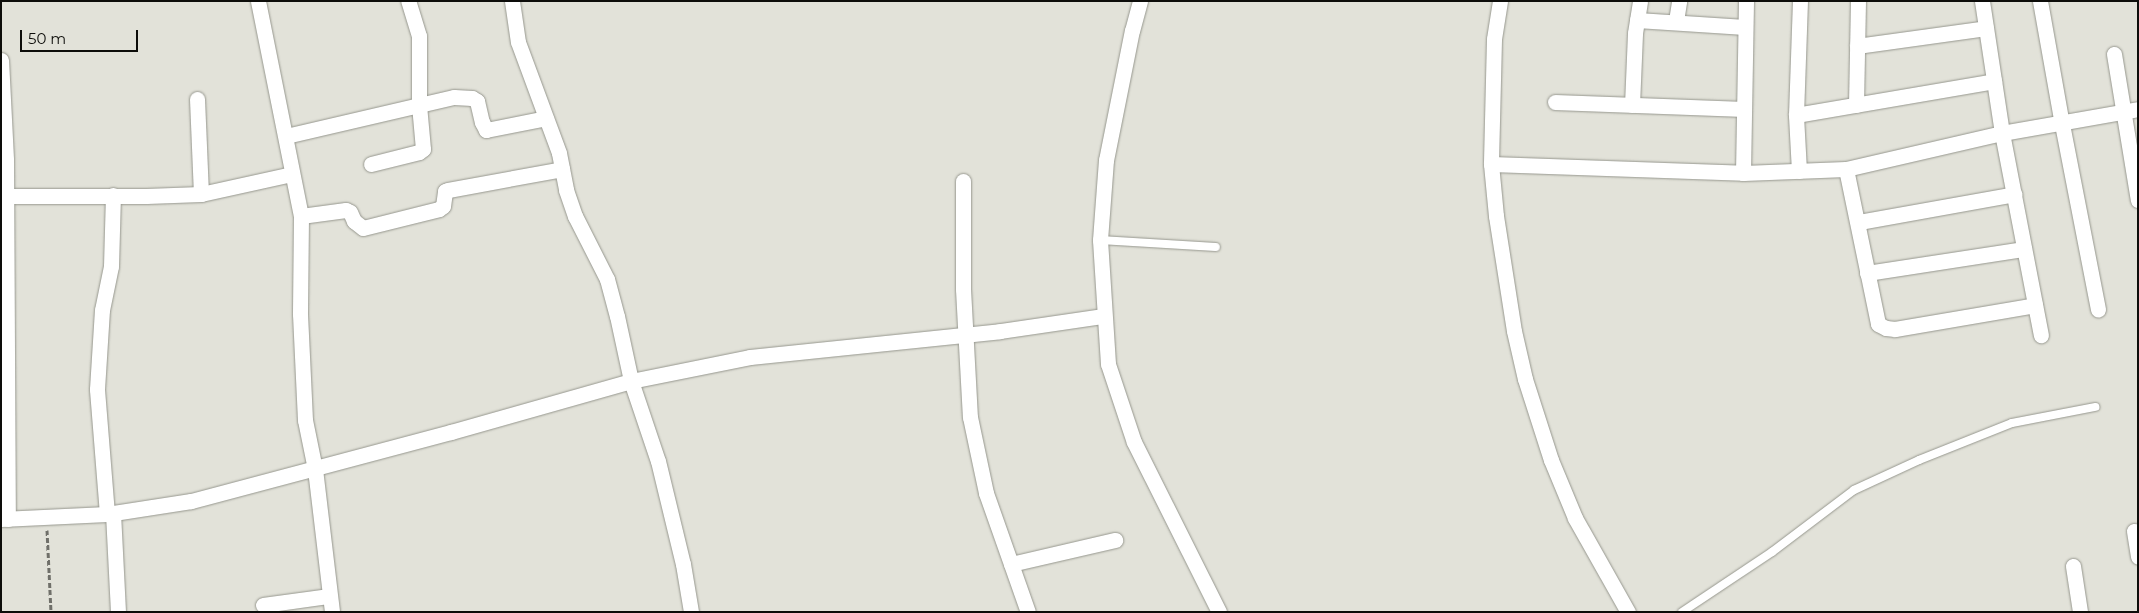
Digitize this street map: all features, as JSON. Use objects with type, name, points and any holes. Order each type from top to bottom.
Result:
[{"type":"street","points":[[258,1],[301,216],[300,314],[305,420],[315,469],[332,612]]},
{"type":"street","points":[[371,164],[422,150],[424,143],[419,105],[419,36],[408,1]]},
{"type":"street","points":[[512,1],[518,42],[546,118],[562,169],[566,190],[575,216],[607,279],[617,316],[630,381],[658,461],[683,564],[691,612]]},
{"type":"street","points":[[1140,1],[1132,30],[1106,160],[1100,240],[1103,316],[1108,364],[1134,442],[1219,612]]},
{"type":"street","points":[[1500,1],[1494,39],[1491,164],[1496,216],[1514,331],[1538,422],[1575,518],[1628,612]]},
{"type":"street","points":[[1632,105],[1637,20],[1640,1]]},
{"type":"street","points":[[1676,21],[1679,1]]},
{"type":"street","points":[[1743,173],[1746,1]]},
{"type":"street","points":[[1799,171],[1796,114],[1800,1]]},
{"type":"street","points":[[1856,105],[1858,1]]},
{"type":"street","points":[[1982,1],[2002,133],[2040,335]]},
{"type":"street","points":[[2040,1],[2098,310]]},
{"type":"street","points":[[1637,20],[1676,21],[1745,27]]},
{"type":"street","points":[[1857,46],[1986,28]]},
{"type":"street","points":[[2114,54],[2138,200]]},
{"type":"street","points":[[1,60],[7,196],[4,520],[110,514],[191,501],[315,469],[630,381],[750,358],[966,333],[1000,331],[1103,316]]},
{"type":"street","points":[[1796,114],[1994,82]]},
{"type":"street","points":[[286,136],[454,96],[472,98],[477,101],[486,130],[546,118]]},
{"type":"street","points":[[197,99],[201,194]]},
{"type":"street","points":[[1555,102],[1744,109]]},
{"type":"street","points":[[1491,164],[1743,173],[1846,169],[2002,133],[2062,124],[2138,109]]},
{"type":"street","points":[[301,216],[346,210],[350,212],[354,222],[364,228],[439,209],[443,206],[445,191],[448,190],[562,169]]},
{"type":"street","points":[[1846,169],[1878,324],[1886,328],[1895,329],[2035,305]]},
{"type":"street","points":[[7,196],[201,194],[292,174]]},
{"type":"street","points":[[963,181],[963,289],[970,417],[986,493],[1028,612]]},
{"type":"street","points":[[1858,222],[2014,194]]},
{"type":"street","points":[[113,195],[111,266],[102,310],[98,389],[118,612]]},
{"type":"street","points":[[1867,273],[2024,249]]},
{"type":"street","points":[[2134,531],[2138,557]]},
{"type":"street","points":[[1011,564],[1115,540]]},
{"type":"street","points":[[2073,566],[2080,612]]},
{"type":"street","points":[[263,605],[329,596]]},
{"type":"lane","points":[[1100,240],[1216,247]]},
{"type":"lane","points":[[1682,612],[1772,552],[1854,490],[1919,460],[2012,423],[2095,407]]},
{"type":"path","points":[[46,517],[51,612]]}]
